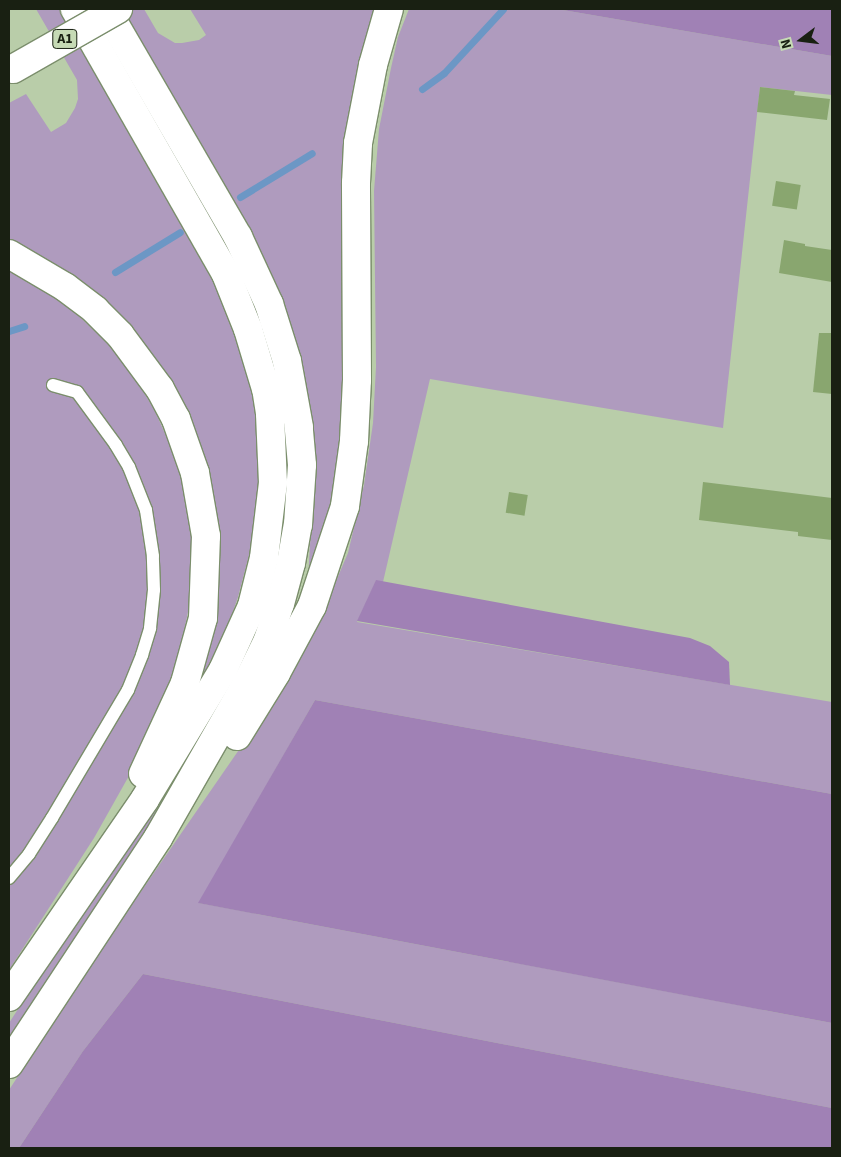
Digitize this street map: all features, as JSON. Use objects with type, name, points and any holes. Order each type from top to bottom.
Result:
[{"type":"highway","points":[[9,997],[144,799],[223,670],[254,598],[269,531],[273,483],[270,413],[266,389],[248,329],[226,274],[74,9]]},
{"type":"highway","points":[[9,1064],[158,838],[222,729],[268,640],[280,604],[295,544],[300,498],[301,446],[294,391],[280,332],[258,278],[238,237],[106,9]]},
{"type":"highway","name":"A1","points":[[11,70],[118,9]]},
{"type":"highway","points":[[158,838],[242,729],[276,673],[312,606],[344,506],[354,442],[357,380],[356,183],[358,143],[372,65],[389,9]]},
{"type":"highway","points":[[9,254],[47,274],[95,310],[142,362],[160,389],[186,445],[195,473],[206,536],[203,618],[185,683],[137,786],[40,950]]},
{"type":"lane","points":[[9,878],[29,854],[52,818],[128,690],[150,628],[154,590],[153,556],[146,510],[129,467],[116,445],[77,392],[53,385]]},
{"type":"shaded area","points":[[36,9],[60,9],[214,282],[239,342],[248,372],[259,434],[259,489],[253,540],[238,597],[227,629],[195,691],[212,632],[190,423],[9,244],[9,103],[26,94],[51,132],[66,123],[78,99],[77,80]]},
{"type":"shaded area","points":[[119,9],[144,9],[158,33],[175,43],[182,43],[199,40],[206,35],[190,9],[376,9],[356,76],[346,148],[346,344],[340,463],[322,538],[308,580],[315,458],[308,401],[301,366]]},
{"type":"shaded area","points":[[409,9],[557,9],[832,56],[832,95],[760,87],[723,428],[430,379],[383,582],[376,581],[357,622],[832,702],[832,794],[315,700],[199,903],[832,1023],[832,1108],[143,974],[83,1051],[19,1148],[9,1148],[9,1090],[95,958],[281,689],[319,621],[348,553],[364,485],[373,423],[376,367],[374,191],[379,129],[398,37]]},
{"type":"shaded area","points":[[557,9],[832,9],[832,56]]},
{"type":"shaded area","points":[[116,46],[216,220],[251,290],[283,390],[290,471],[284,543],[264,622],[200,746],[9,1039],[9,1023],[139,823],[236,664],[279,410],[108,51]]},
{"type":"shaded area","points":[[9,271],[39,286],[79,316],[108,344],[134,376],[154,409],[172,449],[186,494],[192,536],[192,585],[178,660],[171,682],[130,774],[94,838],[9,970]]},
{"type":"shaded area","points":[[376,580],[690,638],[710,646],[729,662],[730,685],[357,621]]},
{"type":"shaded area","points":[[315,700],[832,794],[832,1023],[198,903]]},
{"type":"shaded area","points":[[143,974],[832,1108],[832,1148],[19,1148],[83,1051]]},
{"type":"building","points":[[760,87],[795,91],[794,95],[830,99],[827,120],[757,112]]},
{"type":"building","points":[[776,181],[801,185],[797,210],[772,206]]},
{"type":"building","points":[[784,240],[805,244],[805,246],[832,250],[832,282],[779,273]]},
{"type":"building","points":[[819,333],[832,333],[832,394],[813,392]]},
{"type":"building","points":[[703,482],[832,498],[832,540],[798,536],[798,532],[699,520]]},
{"type":"building","points":[[509,492],[528,495],[524,516],[506,513]]},
{"type":"waterway","points":[[422,89],[444,73],[503,9]]},
{"type":"waterway","points":[[240,197],[312,153]]},
{"type":"waterway","points":[[115,272],[180,232]]},
{"type":"waterway","points":[[9,331],[24,326]]}]
